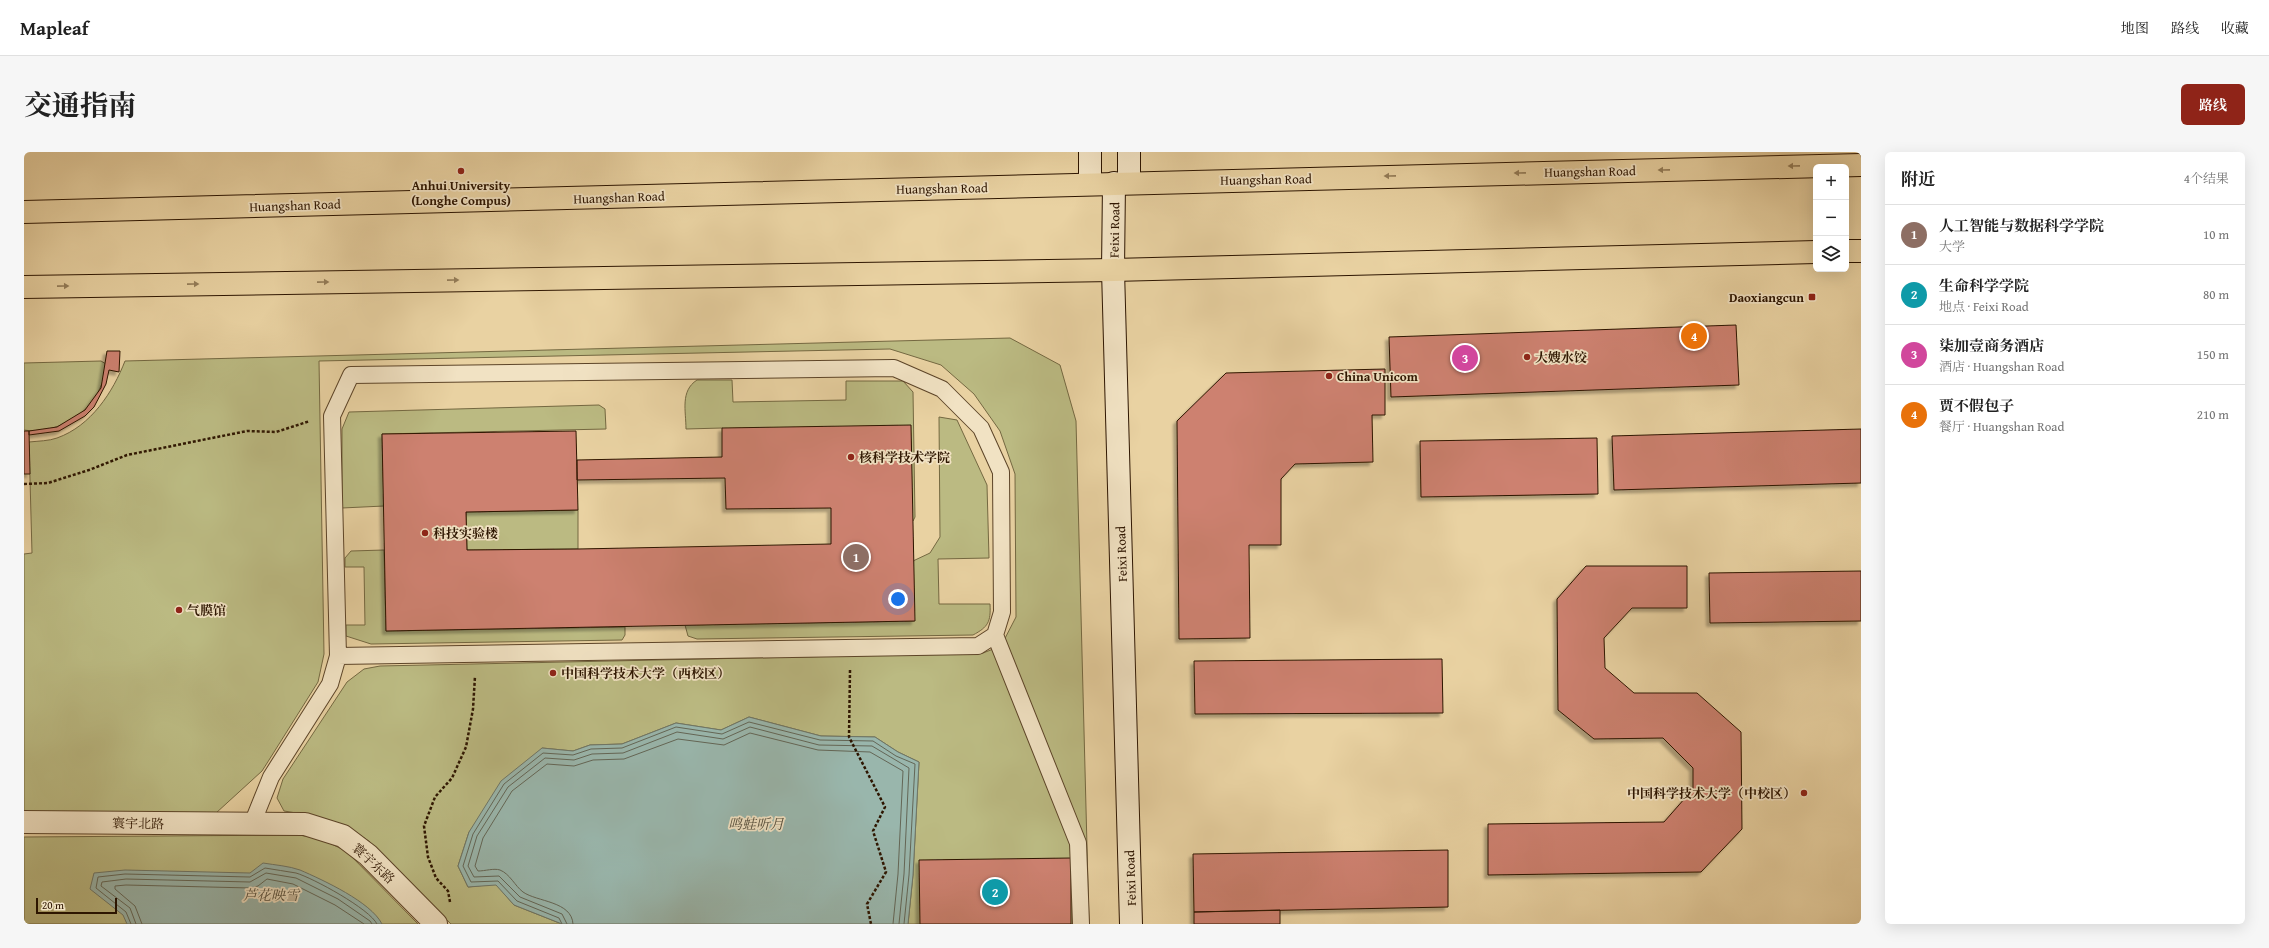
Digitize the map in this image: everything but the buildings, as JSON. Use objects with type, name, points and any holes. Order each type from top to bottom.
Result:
[{"type":"main road","points":[[1090,152],[1090,184]]},
{"type":"main road","name":"Feixi Road","points":[[1128,152],[1121,183],[1113,270],[1131,924]]},
{"type":"main road","name":"Huangshan Road","points":[[24,212],[1861,165]]},
{"type":"main road","points":[[1849,251],[1861,251]]},
{"type":"main road","points":[[24,287],[1113,270],[1813,252]]},
{"type":"main road","name":"寰宇北路","points":[[24,822],[252,824]]},
{"type":"main road","name":"寰宇东路","points":[[252,824],[305,824],[343,836],[368,855],[436,924]]},
{"type":"lane","points":[[252,824],[271,777],[330,684],[338,656],[332,416],[351,375],[894,368],[942,389],[981,428],[1001,472],[1002,612],[995,635],[1078,842],[1080,924]]},
{"type":"lane","points":[[338,656],[978,646],[995,635]]},
{"type":"path","points":[[24,484],[48,483],[89,470],[127,455],[248,431],[276,432],[332,416]]},
{"type":"path","points":[[850,648],[850,737],[884,807],[873,831],[886,872],[867,904],[871,924]]},
{"type":"path","points":[[451,906],[448,891],[436,878],[428,857],[424,826],[435,796],[452,778],[466,747],[473,709],[476,654]]},
{"type":"shaded area","points":[[1010,338],[1060,365],[1076,421],[1089,924],[908,924],[913,875],[919,762],[898,752],[875,737],[821,736],[749,717],[721,730],[676,723],[622,744],[590,745],[573,751],[542,748],[469,832],[458,866],[468,887],[496,884],[514,905],[562,924],[451,924],[370,842],[347,826],[309,815],[284,811],[277,798],[283,779],[347,682],[364,669],[380,666],[983,653],[1001,646],[1016,617],[1015,474],[1000,431],[974,394],[941,365],[890,349],[319,361],[324,654],[318,682],[262,771],[216,813],[24,812],[24,554],[32,553],[29,442],[57,438],[69,433],[90,417],[107,396],[125,361]]},
{"type":"shaded area","points":[[101,361],[106,364],[102,382],[95,398],[88,407],[79,415],[58,426],[35,431],[24,430],[24,363]]},
{"type":"shaded area","points":[[697,380],[732,380],[733,402],[846,400],[846,381],[903,381],[913,392],[915,517],[913,521],[722,428],[686,429],[686,396],[688,390]]},
{"type":"shaded area","points":[[599,405],[605,409],[606,429],[382,434],[384,506],[342,508],[342,429],[349,412]]},
{"type":"shaded area","points":[[939,417],[957,420],[987,485],[989,558],[938,559],[939,604],[990,604],[989,620],[982,629],[973,635],[697,639],[688,636],[685,625],[914,621],[913,561],[930,553],[940,537]]},
{"type":"shaded area","points":[[578,510],[578,549],[467,550],[466,512]]},
{"type":"shaded area","points":[[384,550],[386,631],[625,627],[625,635],[622,640],[371,644],[346,636],[346,625],[365,625],[364,567],[345,567],[345,558],[351,551]]},
{"type":"shaded area","points":[[299,835],[321,839],[346,851],[418,924],[24,924],[24,837]]},
{"type":"water","name":"鸣蛙听月","points":[[749,717],[821,736],[875,737],[898,752],[919,762],[913,875],[908,924],[562,924],[514,905],[496,885],[468,887],[458,866],[469,832],[501,781],[542,748],[573,751],[590,745],[622,744],[676,723],[721,730]]},
{"type":"water","name":"芦花映雪","points":[[263,863],[300,870],[346,892],[368,908],[382,924],[127,924],[123,915],[90,889],[94,873],[125,870],[250,873]]},
{"type":"place","name":"Anhui University (Longhe Compus)","points":[[461,171]]},
{"type":"place","name":"Daoxiangcun","points":[[1812,297]]},
{"type":"place","name":"贾不假包子","points":[[1694,336]]},
{"type":"place","name":"大嫂水饺","points":[[1527,357]]},
{"type":"place","name":"柒加壹商务酒店","points":[[1465,358]]},
{"type":"place","name":"China Unicom","points":[[1329,376]]},
{"type":"place","name":"核科学技术学院","points":[[851,457]]},
{"type":"place","name":"科技实验楼","points":[[425,533]]},
{"type":"place","name":"人工智能与数据科学学院","points":[[856,557]]},
{"type":"place","name":"气膜馆","points":[[179,610]]},
{"type":"place","name":"中国科学技术大学（西校区）","points":[[553,673]]},
{"type":"place","name":"中国科学技术大学（中校区）","points":[[1804,793]]},
{"type":"place","name":"生命科学学院","points":[[995,892]]}]
